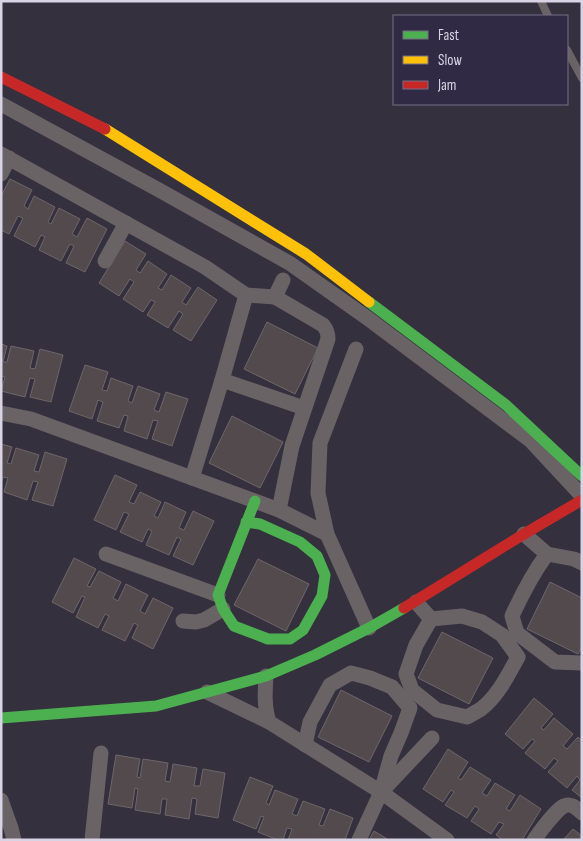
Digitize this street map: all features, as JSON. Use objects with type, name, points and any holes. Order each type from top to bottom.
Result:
[{"type":"street","points":[[1,77],[104,129],[310,257],[506,404],[582,476]]},
{"type":"street","points":[[1,104],[151,185],[300,270],[530,440],[582,496]]},
{"type":"street","points":[[1,174],[5,156],[205,267],[246,295],[275,297],[327,329],[328,339],[292,446],[279,510]]},
{"type":"street","points":[[105,261],[126,223]]},
{"type":"street","points":[[300,270],[310,257]]},
{"type":"street","points":[[275,297],[283,280]]},
{"type":"street","points":[[192,478],[246,295]]},
{"type":"street","points":[[356,349],[320,443],[318,493],[327,534],[369,628]]},
{"type":"street","points":[[222,380],[304,408]]},
{"type":"street","points":[[1,413],[31,419],[255,501],[279,510],[327,534]]},
{"type":"street","points":[[1,718],[156,706],[266,676],[315,655],[416,602],[582,500]]},
{"type":"street","points":[[183,621],[196,622],[204,620],[220,602],[246,522],[255,501]]},
{"type":"street","points":[[106,554],[220,602],[234,626],[268,639],[290,639],[303,630],[322,596],[326,575],[318,556],[300,542],[260,524],[246,522]]},
{"type":"street","points":[[524,534],[547,554],[574,558],[582,563]]},
{"type":"street","points":[[547,554],[535,569],[512,616],[517,633],[555,662],[582,663]]},
{"type":"street","points":[[416,602],[431,620]]},
{"type":"street","points":[[462,616],[482,622],[502,635],[518,657],[496,693],[482,708],[467,717],[437,710],[412,690],[406,674],[416,645],[431,620],[462,616]]},
{"type":"street","points":[[305,746],[310,722],[330,685],[351,673],[392,687],[410,708],[391,756],[381,792],[359,840]]},
{"type":"street","points":[[266,676],[265,704],[269,722]]},
{"type":"street","points":[[206,692],[269,722],[381,792],[446,840]]},
{"type":"street","points":[[381,792],[432,738]]},
{"type":"street","points":[[92,840],[101,753]]},
{"type":"street","points":[[1,800],[14,840]]},
{"type":"street","points":[[534,840],[558,810],[564,806],[571,806],[582,813]]},
{"type":"lane","points":[[541,1],[548,15]]},
{"type":"lane","points":[[568,52],[582,78]]},
{"type":"building","points":[[10,179],[32,190],[24,206],[28,209],[34,196],[55,207],[48,222],[51,224],[59,208],[80,219],[72,234],[77,237],[87,218],[107,229],[85,272],[66,263],[74,246],[70,244],[61,261],[39,250],[45,237],[41,235],[35,247],[14,236],[23,218],[18,216],[9,234],[1,230],[1,196]]},
{"type":"building","points":[[125,241],[146,254],[136,270],[140,273],[148,261],[167,274],[158,288],[162,290],[171,275],[191,288],[182,302],[186,305],[198,287],[217,300],[191,341],[173,330],[183,314],[179,311],[168,328],[147,315],[155,302],[151,300],[143,312],[123,299],[134,282],[130,279],[119,296],[99,283]]},
{"type":"building","points":[[267,322],[318,348],[295,394],[244,369]]},
{"type":"building","points":[[1,344],[7,346],[3,362],[7,362],[11,346],[34,351],[30,368],[35,369],[40,349],[63,355],[51,402],[30,397],[35,379],[30,378],[25,397],[1,391],[5,377],[1,376]]},
{"type":"building","points":[[85,365],[108,372],[102,390],[107,391],[111,378],[133,386],[128,401],[132,403],[138,386],[160,394],[154,410],[159,412],[166,392],[188,399],[172,446],[152,439],[158,421],[153,420],[147,439],[124,431],[128,416],[124,415],[119,428],[97,421],[103,402],[98,400],[92,419],[69,411]]},
{"type":"building","points":[[232,416],[283,442],[260,488],[209,463]]},
{"type":"building","points":[[1,444],[12,447],[7,463],[11,464],[16,448],[39,455],[34,471],[39,472],[45,452],[67,459],[53,506],[32,500],[38,482],[33,481],[27,500],[4,492],[8,478],[3,477],[1,484]]},
{"type":"building","points":[[115,475],[137,485],[129,502],[134,504],[140,492],[161,502],[154,516],[158,518],[165,502],[186,512],[179,528],[184,530],[193,511],[214,521],[193,565],[173,556],[181,539],[177,537],[169,555],[146,545],[152,531],[148,529],[142,542],[120,532],[129,514],[124,512],[116,530],[94,520]]},
{"type":"building","points":[[74,558],[96,569],[87,586],[90,587],[99,571],[121,582],[113,598],[118,601],[126,584],[148,595],[140,611],[145,614],[153,598],[173,608],[153,649],[132,638],[138,625],[134,623],[125,641],[102,630],[109,616],[105,614],[98,628],[76,617],[85,597],[82,596],[73,613],[52,602]]},
{"type":"building","points":[[258,559],[309,584],[286,631],[234,605]]},
{"type":"building","points":[[550,582],[582,598],[582,647],[578,654],[527,629]]},
{"type":"building","points":[[442,632],[493,658],[469,704],[418,678]]},
{"type":"building","points":[[341,690],[392,716],[369,762],[318,737]]},
{"type":"building","points":[[534,698],[553,714],[541,728],[544,730],[554,718],[573,734],[563,746],[567,749],[578,737],[582,741],[582,798],[572,790],[580,780],[577,776],[567,788],[548,772],[558,761],[554,758],[545,769],[525,753],[535,741],[532,739],[523,749],[505,734]]},
{"type":"building","points":[[448,749],[468,762],[458,778],[461,780],[470,767],[491,780],[482,793],[487,796],[495,783],[515,795],[506,809],[510,811],[520,795],[541,809],[522,840],[503,840],[496,835],[504,824],[499,822],[491,834],[471,821],[479,809],[475,806],[467,818],[445,805],[454,792],[451,790],[443,802],[423,789]]},
{"type":"building","points":[[116,755],[140,759],[137,777],[140,778],[143,759],[168,763],[165,781],[170,782],[173,764],[197,768],[194,786],[200,786],[203,769],[225,773],[218,818],[195,814],[197,799],[192,798],[189,819],[165,815],[167,799],[162,799],[160,814],[135,810],[138,789],[135,788],[132,808],[108,804]]},
{"type":"building","points":[[250,777],[273,786],[266,803],[269,805],[275,790],[298,799],[292,814],[297,816],[303,801],[325,809],[319,825],[323,826],[330,809],[353,818],[345,840],[288,840],[292,829],[287,828],[283,840],[278,840],[258,832],[264,817],[261,816],[256,829],[233,820]]},
{"type":"building","points":[[573,829],[582,836],[582,840],[563,840]]},
{"type":"building","points":[[374,831],[389,840],[369,840]]},
{"type":"traffic: fast","points":[[369,302],[506,405],[582,476]]},
{"type":"traffic: fast","points":[[246,522],[260,524],[300,542],[317,556],[325,575],[322,596],[303,630],[290,639],[268,639],[234,626],[223,609],[218,595],[255,501]]},
{"type":"traffic: fast","points":[[1,718],[156,706],[266,676],[315,655],[404,608]]},
{"type":"traffic: slow","points":[[105,129],[306,254],[369,302]]},
{"type":"traffic: jam","points":[[1,77],[105,129]]},
{"type":"traffic: jam","points":[[404,608],[582,500]]}]
